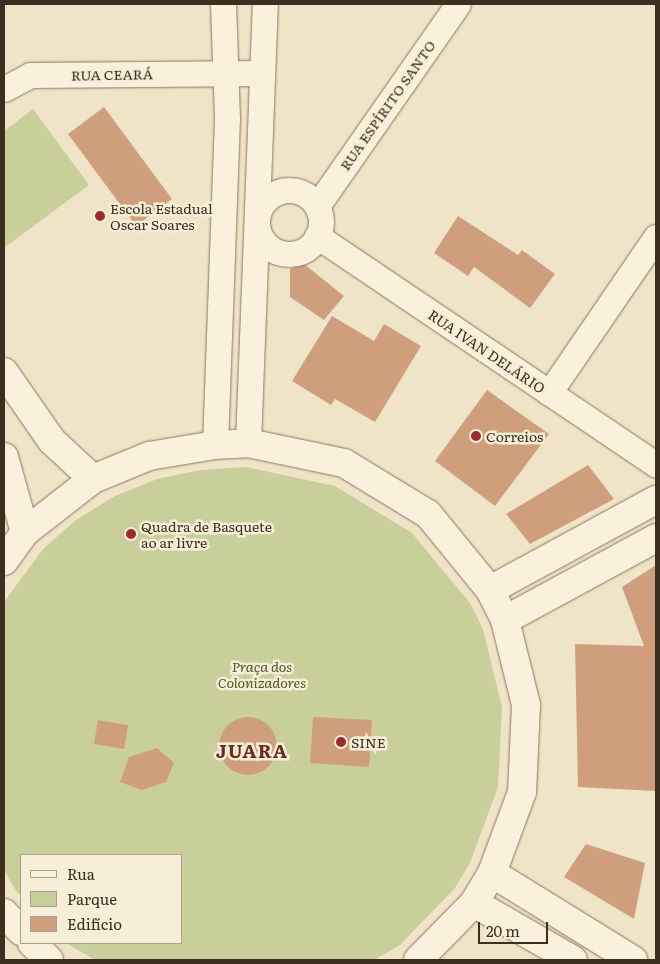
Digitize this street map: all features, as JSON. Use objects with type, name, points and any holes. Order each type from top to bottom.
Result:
[{"type":"main road","points":[[4,372],[52,441],[93,479]]},
{"type":"main road","points":[[4,561],[25,532],[93,479],[149,456],[215,445],[248,443],[344,463],[428,514],[490,590],[505,620],[526,704],[522,792],[492,874],[474,902],[418,960]]},
{"type":"main road","points":[[4,457],[25,532]]},
{"type":"main road","points":[[490,590],[656,500]]},
{"type":"main road","points":[[505,620],[656,538]]},
{"type":"main road","points":[[492,874],[633,960]]},
{"type":"main road","points":[[474,902],[573,960]]},
{"type":"main road","points":[[4,913],[20,931]]},
{"type":"main road","points":[[33,944],[49,960]]},
{"type":"street","points":[[215,445],[224,204],[223,4]]},
{"type":"street","points":[[248,443],[265,4]]},
{"type":"street","name":"RUA ESPÍRITO SANTO","points":[[317,206],[458,4]]},
{"type":"street","name":"RUA CEARÁ","points":[[4,89],[30,75],[262,72]]},
{"type":"street","points":[[282,191],[303,193],[317,206],[317,236],[301,251],[280,253],[264,241],[257,222],[264,202],[282,191]]},
{"type":"street","points":[[224,204],[257,222]]},
{"type":"street","name":"RUA IVAN DELÁRIO","points":[[317,236],[656,465]]},
{"type":"street","points":[[549,393],[656,236]]},
{"type":"green space","points":[[33,109],[89,185],[4,248],[4,131]]},
{"type":"green space","name":"Praça dos Colonizadores","points":[[246,467],[335,486],[412,533],[470,603],[483,629],[502,707],[498,787],[470,863],[455,888],[400,945],[374,960],[95,960],[68,944],[182,944],[182,854],[20,854],[20,895],[4,870],[4,602],[43,549],[76,520],[115,496],[157,479],[201,470]]},
{"type":"building","points":[[104,107],[172,199],[136,226],[68,134]]},
{"type":"building","points":[[458,216],[518,255],[522,250],[555,274],[530,308],[474,267],[468,276],[434,253]]},
{"type":"building","points":[[304,264],[344,296],[324,320],[290,297],[290,269]]},
{"type":"building","points":[[332,316],[374,341],[384,324],[421,346],[375,422],[335,399],[331,405],[292,381]]},
{"type":"building","points":[[487,390],[549,434],[495,506],[435,461]]},
{"type":"building","points":[[588,465],[614,499],[530,544],[506,514]]},
{"type":"building","points":[[656,565],[656,791],[578,787],[575,644],[644,646],[622,587]]},
{"type":"building","points":[[248,717],[259,719],[272,730],[277,746],[275,757],[264,770],[248,775],[237,773],[224,762],[219,746],[221,735],[232,722]]},
{"type":"building","name":"SINE","points":[[313,717],[372,720],[369,767],[310,763]]},
{"type":"building","points":[[98,720],[128,725],[124,749],[94,744]]},
{"type":"building","points":[[157,748],[174,763],[166,782],[142,790],[120,782],[129,757]]},
{"type":"building","points":[[586,844],[645,863],[634,919],[564,877]]},
{"type":"place","name":"Escola Estadual Oscar Soares","points":[[100,216]]},
{"type":"place","name":"Correios","points":[[476,436]]},
{"type":"place","name":"Quadra de Basquete ao ar livre","points":[[131,534]]},
{"type":"place","name":"SINE","points":[[341,742]]},
{"type":"district","name":"JUARA","points":[[252,751]]}]
